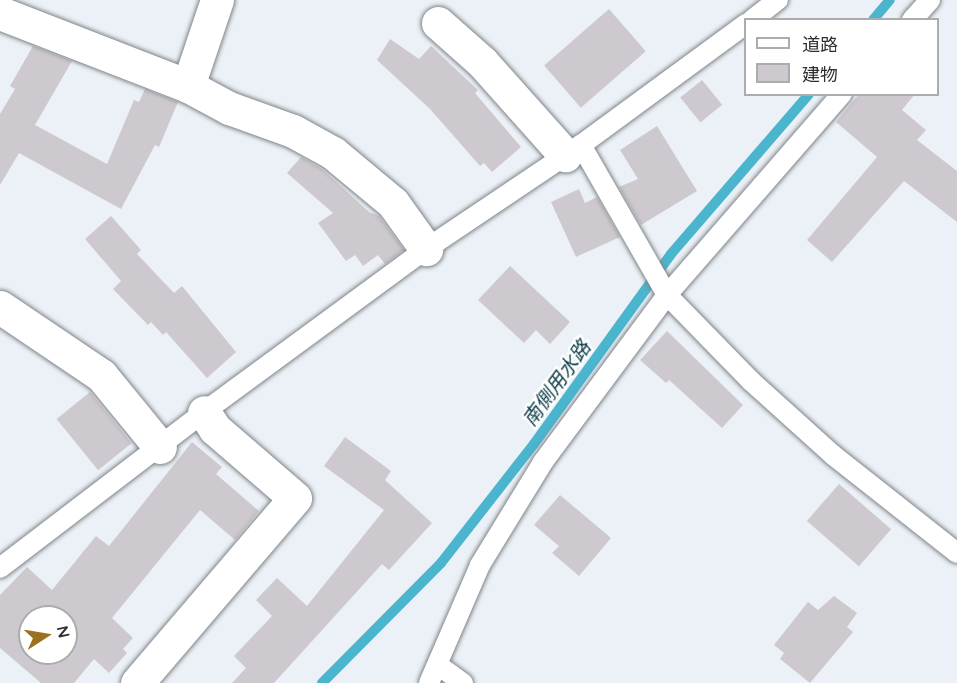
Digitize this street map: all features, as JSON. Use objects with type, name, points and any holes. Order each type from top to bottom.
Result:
[{"type":"street","points":[[188,86],[217,0]]},
{"type":"street","points":[[0,13],[188,86],[229,108],[293,131],[333,153],[393,203],[426,249]]},
{"type":"street","points":[[438,22],[573,150]]},
{"type":"street","points":[[0,307],[101,375],[160,447]]},
{"type":"street","points":[[137,683],[296,498],[215,429],[204,412]]},
{"type":"lane","points":[[755,18],[778,0]]},
{"type":"lane","points":[[914,18],[930,0]]},
{"type":"lane","points":[[0,568],[204,412],[426,249],[573,150],[744,25]]},
{"type":"lane","points":[[463,683],[434,674],[480,566],[543,462],[667,295],[840,96]]},
{"type":"lane","points":[[573,150],[667,295],[751,381],[833,455],[957,553]]},
{"type":"building","points":[[609,9],[646,51],[581,108],[544,65]]},
{"type":"building","points":[[390,39],[419,59],[431,46],[478,90],[475,93],[521,147],[492,172],[484,163],[480,166],[430,109],[377,60]]},
{"type":"building","points":[[33,46],[72,61],[35,125],[107,164],[134,100],[139,102],[145,89],[178,102],[159,147],[155,145],[121,209],[19,153],[0,185],[0,114],[15,89],[10,86]]},
{"type":"building","points":[[702,80],[722,105],[700,122],[680,98]]},
{"type":"building","points":[[857,96],[913,96],[902,110],[926,130],[917,140],[957,171],[957,222],[904,181],[832,262],[807,240],[877,157],[836,122]]},
{"type":"building","points":[[657,126],[697,191],[641,225],[619,187],[638,179],[620,150]]},
{"type":"building","points":[[301,157],[322,169],[369,212],[379,216],[404,250],[385,264],[378,255],[363,266],[355,255],[346,261],[318,223],[333,213],[287,173]]},
{"type":"building","points":[[579,189],[585,203],[597,197],[620,237],[576,257],[551,202]]},
{"type":"building","points":[[111,216],[141,250],[137,254],[174,293],[182,286],[236,352],[207,378],[166,332],[163,335],[151,322],[148,325],[113,289],[121,281],[85,239]]},
{"type":"building","points":[[510,266],[570,322],[550,344],[536,330],[524,343],[478,300]]},
{"type":"building","points":[[667,331],[743,405],[722,428],[669,380],[666,383],[640,360]]},
{"type":"building","points":[[90,392],[132,443],[98,470],[57,419]]},
{"type":"building","points":[[345,437],[391,471],[385,480],[432,523],[389,570],[382,564],[274,683],[232,683],[246,668],[234,656],[272,616],[256,600],[277,578],[307,606],[384,510],[324,466]]},
{"type":"building","points":[[192,442],[222,467],[216,474],[259,511],[235,540],[200,510],[112,618],[133,638],[123,649],[127,653],[109,673],[94,659],[74,683],[41,683],[20,665],[78,665],[78,605],[18,605],[18,663],[0,648],[0,595],[27,567],[52,590],[96,536],[109,546]]},
{"type":"building","points":[[839,484],[891,529],[859,566],[807,521]]},
{"type":"building","points":[[560,495],[611,538],[579,576],[552,553],[559,546],[534,525]]},
{"type":"building","points":[[834,596],[857,613],[847,627],[853,632],[810,683],[780,659],[784,653],[774,645],[808,602],[818,610]]},
{"type":"waterway","name":"南側用水路","points":[[875,18],[890,0]]},
{"type":"waterway","name":"南側用水路","points":[[322,683],[441,563],[534,444],[671,254],[807,96]]}]
